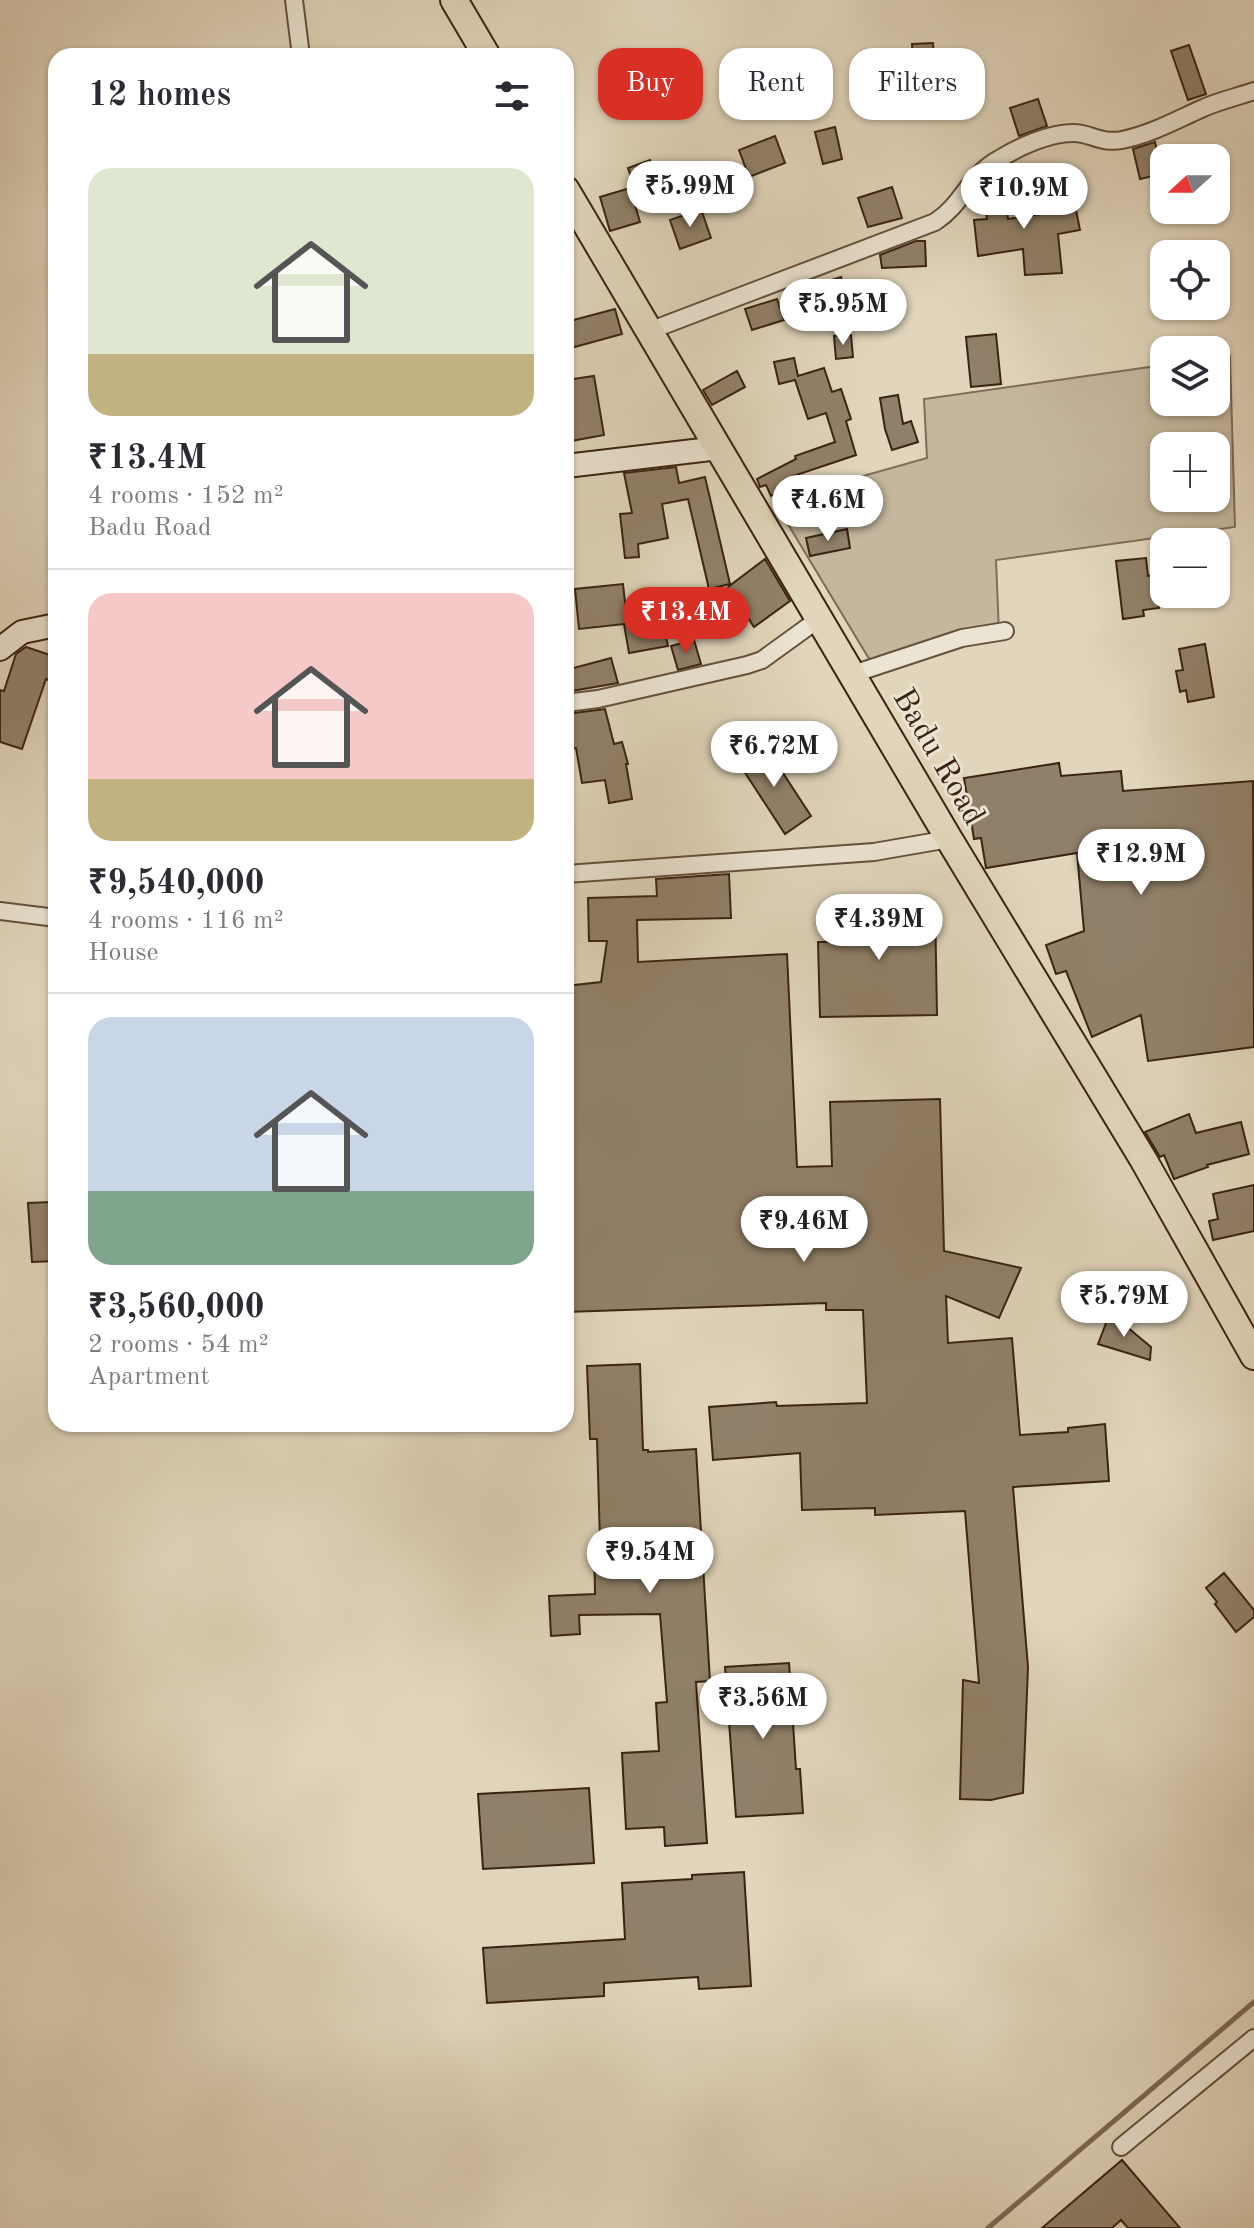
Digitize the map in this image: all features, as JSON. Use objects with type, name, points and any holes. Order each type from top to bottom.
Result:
[{"type":"main road","points":[[454,0],[482,48]]},
{"type":"main road","name":"Badu Road","points":[[574,204],[949,839],[1143,1159],[1254,1356]]},
{"type":"street","points":[[294,0],[300,48]]},
{"type":"street","points":[[649,331],[935,222],[952,211],[979,172],[1031,143],[1077,132],[1095,140],[1116,141],[1148,134],[1203,108],[1254,91]]},
{"type":"street","points":[[574,465],[719,448]]},
{"type":"street","points":[[574,702],[762,660],[820,618]]},
{"type":"street","points":[[0,649],[22,632],[48,627]]},
{"type":"street","points":[[853,674],[962,638],[1005,631]]},
{"type":"street","points":[[574,873],[874,852],[949,839]]},
{"type":"street","points":[[0,911],[48,917]]},
{"type":"street","points":[[1121,2147],[1254,2038]]},
{"type":"shaded area","points":[[1230,356],[1235,527],[1150,528],[1150,539],[996,560],[999,633],[871,662],[774,501],[927,458],[924,399],[1150,367],[1150,416],[1230,416]]},
{"type":"building","points":[[933,43],[933,48],[912,48],[912,44]]},
{"type":"building","points":[[1189,45],[1206,94],[1188,100],[1171,51]]},
{"type":"building","points":[[1038,99],[1047,126],[1019,136],[1010,108]]},
{"type":"building","points":[[835,127],[842,159],[823,164],[815,132]]},
{"type":"building","points":[[775,136],[785,163],[749,177],[739,150]]},
{"type":"building","points":[[1155,142],[1150,144],[1150,177],[1140,179],[1133,149]]},
{"type":"building","points":[[650,160],[658,182],[636,190],[628,168]]},
{"type":"building","points":[[1002,170],[1008,219],[1054,212],[1052,204],[1074,200],[1080,230],[1058,234],[1062,273],[1025,275],[1023,249],[978,256],[974,220],[987,219],[982,187]]},
{"type":"building","points":[[892,187],[902,218],[868,227],[858,198]]},
{"type":"building","points":[[630,188],[640,222],[610,231],[600,197]]},
{"type":"building","points":[[701,209],[711,238],[680,249],[670,220]]},
{"type":"building","points":[[916,241],[925,241],[926,266],[882,268],[880,255]]},
{"type":"building","points":[[841,277],[849,301],[824,310],[816,285]]},
{"type":"building","points":[[777,299],[784,320],[752,330],[745,309]]},
{"type":"building","points":[[615,309],[622,334],[574,347],[574,320]]},
{"type":"building","points":[[996,334],[1001,384],[971,387],[966,337]]},
{"type":"building","points":[[851,335],[853,357],[836,359],[834,336]]},
{"type":"building","points":[[794,358],[798,376],[824,368],[832,392],[841,389],[851,419],[846,421],[856,455],[793,476],[796,483],[771,496],[766,485],[760,487],[757,479],[796,459],[795,456],[835,442],[826,413],[808,419],[795,380],[779,384],[774,362]]},
{"type":"building","points":[[737,371],[745,387],[712,405],[703,390]]},
{"type":"building","points":[[594,376],[604,435],[574,441],[574,379]]},
{"type":"building","points":[[898,395],[903,424],[911,421],[918,442],[892,450],[880,398]]},
{"type":"building","points":[[676,467],[679,483],[705,477],[730,584],[709,589],[688,499],[662,504],[668,538],[638,544],[639,557],[625,558],[620,514],[632,513],[624,473]]},
{"type":"building","points":[[847,529],[850,548],[810,556],[806,538]]},
{"type":"building","points":[[1146,558],[1150,576],[1150,608],[1159,608],[1143,610],[1144,616],[1123,619],[1116,561]]},
{"type":"building","points":[[765,559],[790,601],[754,627],[728,587]]},
{"type":"building","points":[[623,584],[626,611],[659,604],[668,646],[629,653],[624,624],[579,629],[575,589]]},
{"type":"building","points":[[694,640],[701,664],[678,670],[671,646]]},
{"type":"building","points":[[1205,644],[1214,697],[1188,702],[1186,690],[1180,692],[1176,671],[1183,670],[1179,649]]},
{"type":"building","points":[[26,647],[48,654],[48,680],[22,749],[0,742],[0,690],[4,691],[16,654]]},
{"type":"building","points":[[611,658],[618,683],[574,691],[574,668]]},
{"type":"building","points":[[605,709],[614,744],[622,742],[632,799],[609,803],[605,780],[582,783],[574,748],[574,713]]},
{"type":"building","points":[[764,744],[811,816],[785,834],[738,762]]},
{"type":"building","points":[[1059,763],[1061,776],[1121,771],[1123,791],[1253,781],[1254,1047],[1148,1061],[1141,1015],[1092,1037],[1066,971],[1056,974],[1046,945],[1084,931],[1077,853],[986,868],[981,838],[974,839],[964,778]]},
{"type":"building","points":[[729,874],[731,918],[637,920],[638,962],[787,954],[797,1167],[832,1166],[830,1102],[940,1099],[944,1251],[1021,1268],[999,1318],[946,1296],[948,1343],[1012,1338],[1020,1435],[1068,1432],[1068,1428],[1105,1424],[1109,1481],[1013,1487],[1028,1667],[1023,1793],[991,1800],[960,1799],[963,1680],[979,1683],[965,1511],[875,1515],[875,1508],[802,1510],[800,1453],[713,1460],[709,1407],[776,1402],[777,1406],[867,1403],[863,1310],[826,1310],[826,1303],[574,1312],[574,985],[601,982],[607,941],[589,941],[588,898],[657,896],[656,879]]},
{"type":"building","points":[[935,904],[937,1015],[820,1017],[818,942],[829,942],[827,909]]},
{"type":"building","points":[[1189,1114],[1196,1133],[1241,1122],[1249,1154],[1207,1165],[1174,1179],[1164,1155],[1160,1157],[1145,1132]]},
{"type":"building","points":[[1254,1185],[1254,1231],[1213,1240],[1209,1221],[1218,1219],[1213,1194]]},
{"type":"building","points":[[48,1202],[48,1261],[32,1262],[28,1203]]},
{"type":"building","points":[[1110,1313],[1151,1347],[1150,1360],[1098,1344]]},
{"type":"building","points":[[640,1364],[643,1450],[696,1449],[710,1681],[696,1682],[707,1843],[665,1846],[664,1827],[626,1829],[622,1753],[659,1751],[656,1703],[667,1702],[660,1614],[579,1615],[580,1634],[551,1636],[549,1596],[595,1594],[594,1541],[600,1541],[597,1439],[590,1439],[587,1366]]},
{"type":"building","points":[[1224,1573],[1254,1610],[1254,1617],[1236,1632],[1206,1588]]},
{"type":"building","points":[[789,1663],[796,1769],[800,1769],[803,1813],[736,1817],[725,1667]]},
{"type":"building","points":[[589,1788],[594,1863],[483,1869],[478,1794]]},
{"type":"building","points":[[744,1872],[751,1986],[699,1989],[698,1977],[604,1983],[604,1996],[487,2003],[483,1948],[625,1939],[622,1883]]},
{"type":"building","points":[[1122,2160],[1180,2228],[1128,2228],[1121,2220],[1112,2228],[1042,2228]]},
{"type":"waterway","points":[[988,2228],[1254,2002]]}]
